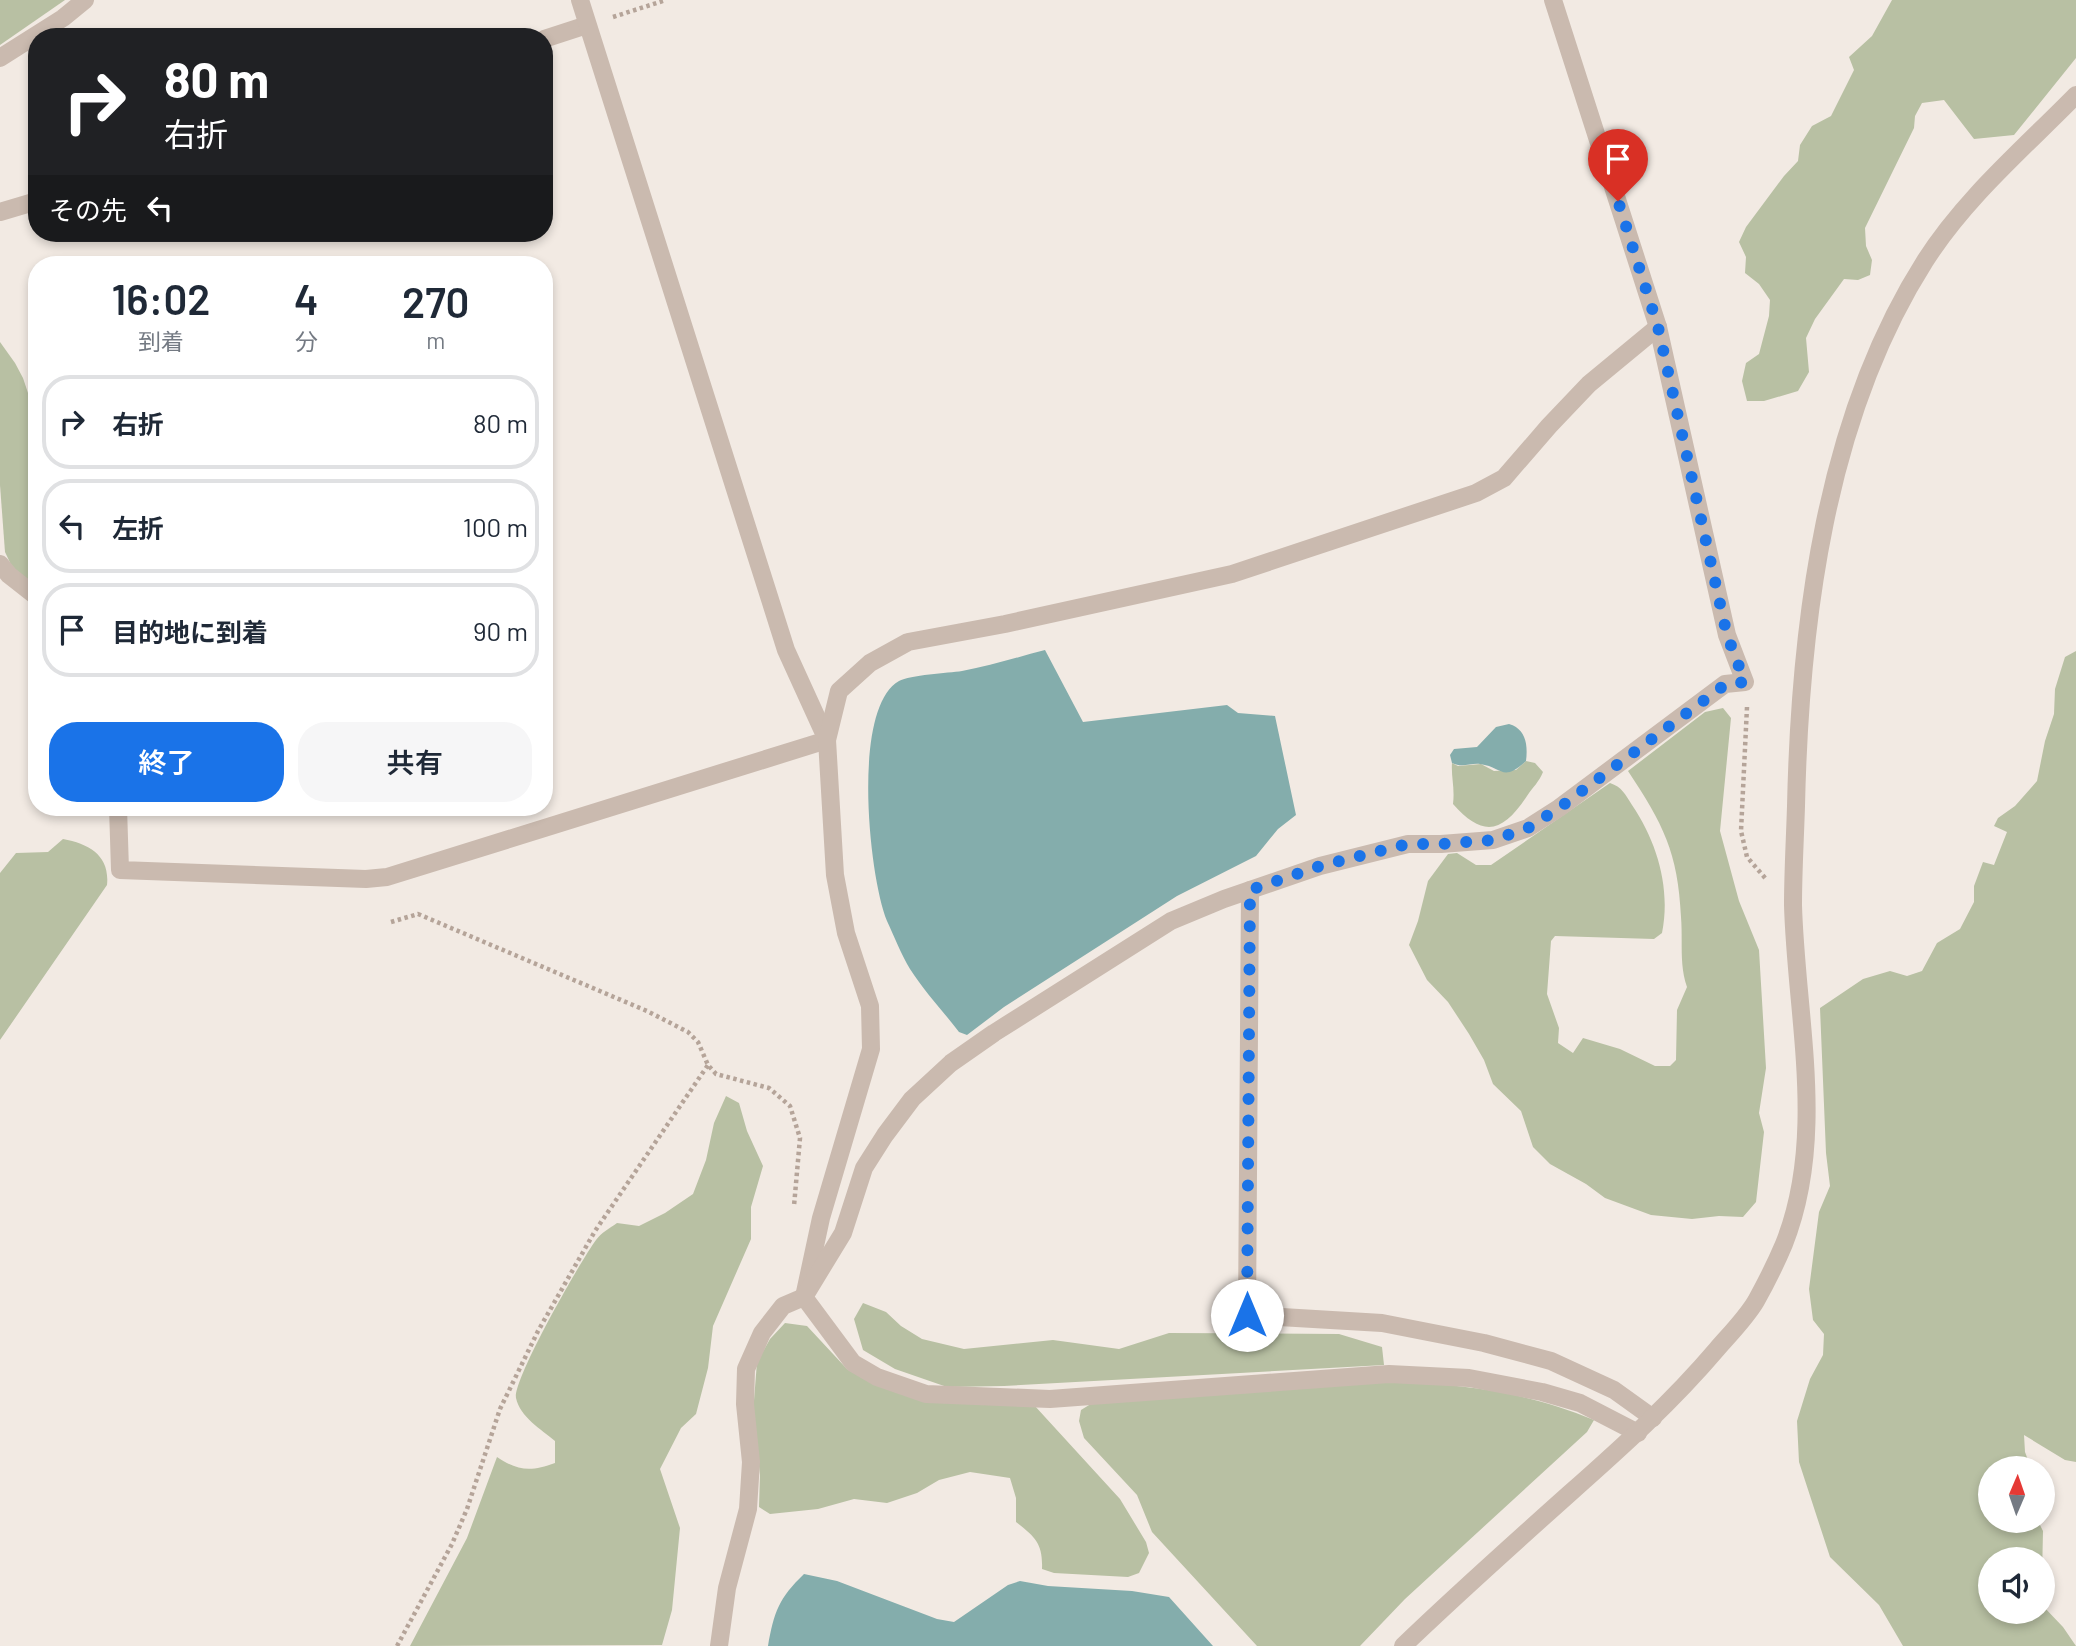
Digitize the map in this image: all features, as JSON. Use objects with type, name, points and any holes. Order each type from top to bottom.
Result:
[{"type":"street","points":[[48,28],[85,0]]},
{"type":"street","points":[[580,0],[786,650],[827,740]]},
{"type":"street","points":[[719,1646],[727,1588],[748,1509],[751,1462],[745,1404],[746,1369],[762,1333],[783,1306],[804,1297],[843,1233],[864,1168],[912,1099],[951,1063],[1171,921],[1320,866],[1408,844],[1493,840],[1528,828],[1726,684],[1745,682],[1727,635],[1658,327],[1553,0]]},
{"type":"street","points":[[553,36],[587,25]]},
{"type":"street","points":[[0,58],[28,40]]},
{"type":"street","points":[[1403,1646],[1685,1387],[1755,1304],[1784,1244],[1801,1190],[1807,1118],[1793,904],[1797,746],[1817,558],[1854,413],[1883,336],[1925,261],[1960,212],[2076,95]]},
{"type":"street","points":[[0,212],[28,204]]},
{"type":"street","points":[[1638,1433],[1580,1403],[1542,1392],[1469,1378],[1389,1374],[1050,1399],[926,1394],[877,1377],[853,1363],[804,1297],[821,1218],[871,1049],[870,1006],[846,933],[835,875],[827,740],[839,691],[870,663],[908,642],[1005,625],[1233,574],[1476,493],[1504,478],[1589,384],[1658,327]]},
{"type":"street","points":[[0,564],[28,590]]},
{"type":"street","points":[[118,816],[120,870],[366,879],[387,877],[827,740]]},
{"type":"street","points":[[1250,890],[1247,1315],[1382,1322],[1484,1343],[1552,1362],[1614,1390],[1653,1418]]},
{"type":"path","points":[[587,25],[666,0]]},
{"type":"path","points":[[1745,682],[1747,704],[1741,831],[1746,858],[1758,873],[1793,904]]},
{"type":"path","points":[[391,922],[418,914],[648,1010],[688,1032],[698,1042],[708,1065],[716,1074],[769,1088],[790,1106],[800,1138],[793,1209]]},
{"type":"path","points":[[397,1646],[452,1544],[467,1509],[500,1409],[538,1331],[595,1231],[708,1065]]},
{"type":"green space","points":[[0,0],[65,0],[0,45]]},
{"type":"green space","points":[[1892,0],[2076,0],[2076,58],[2014,135],[1974,139],[1944,100],[1922,103],[1915,116],[1914,128],[1865,228],[1866,246],[1872,260],[1870,275],[1858,280],[1844,279],[1815,319],[1806,338],[1809,372],[1798,391],[1764,401],[1747,401],[1742,381],[1746,363],[1759,354],[1769,316],[1770,300],[1759,284],[1745,273],[1746,257],[1739,242],[1746,227],[1798,161],[1800,145],[1812,126],[1831,116],[1854,70],[1849,57],[1872,36]]},
{"type":"green space","points":[[0,342],[15,363],[28,393],[28,582],[13,569],[5,552],[0,485]]},
{"type":"green space","points":[[2076,651],[2076,1462],[2065,1460],[2024,1435],[2026,1456],[1978,1456],[1978,1533],[2043,1533],[2043,1547],[1978,1547],[1978,1624],[2055,1624],[2055,1619],[2076,1646],[1903,1646],[1879,1605],[1830,1557],[1799,1462],[1797,1421],[1810,1379],[1823,1355],[1824,1334],[1813,1320],[1809,1289],[1819,1212],[1830,1186],[1826,1153],[1820,1008],[1863,979],[1890,971],[1907,976],[1922,971],[1937,943],[1960,929],[1974,902],[1974,886],[1983,862],[1994,865],[2007,832],[1994,826],[1998,818],[2015,806],[2037,781],[2054,714],[2055,689],[2065,657]]},
{"type":"green space","points":[[1723,708],[1731,718],[1720,831],[1739,901],[1759,950],[1766,1068],[1759,1113],[1764,1132],[1756,1202],[1743,1217],[1692,1219],[1651,1215],[1605,1198],[1550,1164],[1533,1147],[1521,1111],[1493,1084],[1484,1060],[1469,1034],[1448,1002],[1427,980],[1409,945],[1428,881],[1448,854],[1457,853],[1476,865],[1491,865],[1610,783],[1623,791],[1641,819],[1655,850],[1665,899],[1662,933],[1654,939],[1555,936],[1551,941],[1547,994],[1559,1028],[1558,1043],[1573,1053],[1583,1038],[1620,1049],[1655,1066],[1670,1066],[1676,1060],[1677,1010],[1687,987],[1682,961],[1679,894],[1666,839],[1651,807],[1628,771],[1705,712]]},
{"type":"green space","points":[[1526,761],[1535,763],[1543,772],[1518,808],[1501,824],[1493,827],[1474,823],[1453,804],[1452,763],[1458,766],[1481,764],[1494,771],[1516,770]]},
{"type":"green space","points":[[63,839],[90,848],[102,859],[107,885],[0,1040],[0,873],[16,853],[48,852]]},
{"type":"green space","points":[[726,1096],[739,1103],[747,1131],[763,1166],[751,1207],[751,1239],[713,1326],[708,1368],[696,1414],[681,1428],[660,1469],[680,1528],[672,1610],[662,1645],[410,1646],[467,1538],[497,1457],[525,1469],[555,1463],[555,1441],[526,1417],[516,1398],[525,1368],[563,1294],[588,1252],[603,1233],[617,1223],[639,1226],[693,1194],[706,1160],[714,1123]]},
{"type":"green space","points":[[863,1303],[886,1312],[901,1326],[922,1339],[964,1349],[1053,1340],[1119,1349],[1169,1333],[1339,1334],[1382,1347],[1384,1365],[947,1387],[895,1369],[863,1350],[854,1319]]},
{"type":"green space","points":[[785,1323],[807,1326],[847,1369],[868,1381],[1034,1405],[1120,1499],[1146,1542],[1149,1553],[1139,1573],[1128,1577],[1054,1573],[1042,1569],[1041,1553],[1036,1541],[1016,1522],[1016,1498],[1010,1478],[970,1472],[939,1480],[917,1493],[887,1503],[854,1499],[818,1509],[770,1514],[759,1507],[760,1475],[753,1413],[757,1362],[770,1339]]},
{"type":"green space","points":[[1393,1382],[1495,1391],[1569,1410],[1594,1420],[1587,1432],[1405,1599],[1360,1646],[1257,1646],[1152,1532],[1137,1495],[1084,1438],[1079,1421],[1081,1410],[1094,1402]]},
{"type":"water","points":[[1045,650],[1083,722],[1227,705],[1238,713],[1275,716],[1296,815],[1278,829],[1256,856],[1177,896],[1004,1007],[967,1035],[959,1032],[910,969],[887,921],[880,899],[870,833],[868,795],[869,757],[874,724],[884,697],[899,681],[972,669]]},
{"type":"water","points":[[1509,724],[1519,730],[1526,744],[1526,761],[1518,768],[1503,772],[1480,764],[1452,763],[1450,755],[1454,749],[1477,747],[1496,727]]},
{"type":"water","points":[[804,1574],[837,1581],[937,1619],[954,1622],[1008,1585],[1020,1581],[1169,1597],[1213,1646],[768,1646],[779,1606]]},
{"type":"route","points":[[1247,1315],[1250,890],[1320,866],[1408,844],[1493,840],[1528,828],[1726,684],[1745,682],[1727,635],[1658,327],[1618,201]]}]
